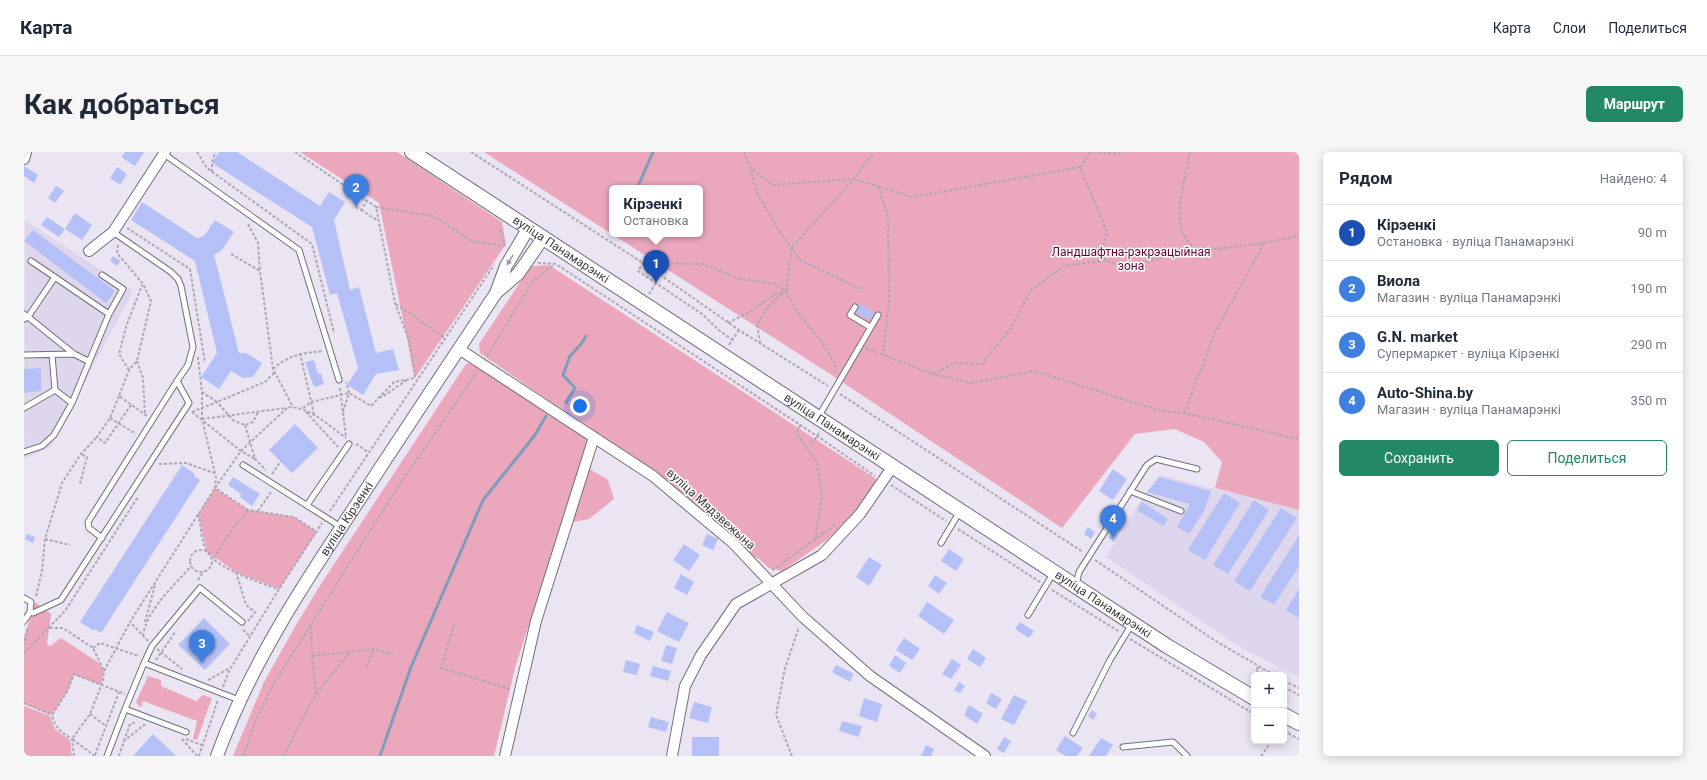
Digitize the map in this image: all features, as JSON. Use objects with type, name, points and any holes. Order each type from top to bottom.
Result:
[{"type":"main road","name":"вуліца Панамарэнкі","points":[[412,152],[1132,623],[1251,696]]},
{"type":"main road","points":[[1287,717],[1299,723]]},
{"type":"street","points":[[24,159],[26,152]]},
{"type":"street","points":[[90,251],[116,234],[164,153]]},
{"type":"street","name":"вуліца Кірэенкі","points":[[217,756],[239,700],[272,636],[341,527],[496,293],[506,266],[528,229]]},
{"type":"street","name":"вуліца Кірэенкі","points":[[496,293],[518,274],[542,238]]},
{"type":"street","name":"вуліца Мядзвежына","points":[[459,349],[653,476],[733,543],[803,617],[870,676],[985,756]]},
{"type":"street","points":[[505,756],[536,621],[594,437]]},
{"type":"street","points":[[672,756],[685,686],[701,655],[736,604],[822,555],[860,514],[893,466]]},
{"type":"lane","points":[[164,153],[299,250],[339,380]]},
{"type":"lane","points":[[102,538],[89,528],[88,522],[151,419],[188,365],[193,347],[181,286],[178,279],[171,272],[116,234]]},
{"type":"lane","points":[[31,261],[108,314]]},
{"type":"lane","points":[[24,452],[42,446],[54,435],[72,403],[88,362],[105,326],[108,314],[123,289],[102,275]]},
{"type":"lane","points":[[55,277],[25,317],[74,354],[88,362]]},
{"type":"lane","points":[[855,306],[850,315],[870,327]]},
{"type":"lane","points":[[818,417],[878,315]]},
{"type":"lane","points":[[24,355],[74,354]]},
{"type":"lane","points":[[52,355],[55,390],[72,403]]},
{"type":"lane","points":[[24,621],[31,612],[61,600],[189,403],[177,381]]},
{"type":"lane","points":[[24,408],[55,390]]},
{"type":"lane","points":[[307,505],[349,444]]},
{"type":"lane","points":[[1076,586],[1079,572],[1090,557],[1147,465],[1156,459],[1197,469]]},
{"type":"lane","points":[[243,465],[341,527]]},
{"type":"lane","points":[[1130,491],[1181,511]]},
{"type":"lane","points":[[941,543],[961,510]]},
{"type":"lane","points":[[1028,615],[1054,572]]},
{"type":"lane","points":[[107,756],[130,696],[152,646],[200,588],[244,622]]},
{"type":"lane","points":[[24,598],[31,602],[31,612]]},
{"type":"lane","points":[[1073,733],[1110,660],[1132,623]]},
{"type":"lane","points":[[145,661],[152,666],[239,700]]},
{"type":"lane","points":[[125,709],[186,732]]},
{"type":"lane","points":[[1123,747],[1173,742],[1187,756]]},
{"type":"path","points":[[197,152],[207,168],[212,172],[212,163],[215,152]]},
{"type":"path","points":[[295,152],[376,207],[434,217],[471,241],[506,246]]},
{"type":"path","points":[[472,152],[643,263],[728,322],[1090,557],[1170,611],[1268,672]]},
{"type":"path","points":[[744,152],[750,166],[757,193],[778,229],[800,260],[863,290]]},
{"type":"path","points":[[760,343],[757,324],[768,307],[786,291],[792,247],[854,179],[874,152]]},
{"type":"path","points":[[750,166],[772,185],[854,179],[913,197],[1080,167],[1090,152]]},
{"type":"path","points":[[1098,152],[1119,154],[1121,152]]},
{"type":"path","points":[[1190,152],[1180,200],[1180,208],[1184,236],[1195,248]]},
{"type":"path","points":[[1080,167],[1107,232],[1104,246],[1105,260]]},
{"type":"path","points":[[878,186],[888,217],[889,300],[883,355]]},
{"type":"path","points":[[361,210],[367,201]]},
{"type":"path","points":[[356,207],[378,220]]},
{"type":"path","points":[[376,207],[395,303],[409,340],[416,378]]},
{"type":"path","points":[[241,209],[258,243],[260,271],[273,369],[293,407]]},
{"type":"path","points":[[126,223],[127,228],[190,269],[205,363]]},
{"type":"path","points":[[500,230],[506,246]]},
{"type":"path","points":[[116,234],[117,253],[143,284],[151,301],[138,361],[143,378],[146,428]]},
{"type":"path","points":[[932,374],[955,363],[982,364],[1011,328],[1031,290],[1064,266],[1105,260],[1126,267],[1195,248],[1218,249],[1264,243],[1299,236]]},
{"type":"path","points":[[1184,413],[1215,332],[1264,243]]},
{"type":"path","points":[[502,253],[506,246]]},
{"type":"path","points":[[231,254],[260,271]]},
{"type":"path","points":[[204,746],[181,738],[198,756],[204,746],[220,693],[231,668],[279,589],[416,378],[446,338],[497,259]]},
{"type":"path","points":[[535,263],[556,264],[873,475],[884,480],[951,525],[1125,636],[1251,712]]},
{"type":"path","points":[[643,263],[703,264],[740,279],[775,284],[786,291],[797,311],[821,341],[834,362],[838,383]]},
{"type":"path","points":[[643,263],[638,272],[702,314],[721,332],[733,340]]},
{"type":"path","points":[[243,756],[256,720],[274,682],[311,623],[390,499],[482,364],[534,280],[556,264]]},
{"type":"path","points":[[130,370],[119,354],[126,327],[143,284]]},
{"type":"path","points":[[728,322],[752,311],[775,294],[786,291]]},
{"type":"path","points":[[395,303],[446,338]]},
{"type":"path","points":[[860,346],[932,374],[971,383],[1035,371],[1158,410],[1184,413],[1299,439]]},
{"type":"path","points":[[195,361],[202,350]]},
{"type":"path","points":[[273,369],[281,361],[300,353],[331,350]]},
{"type":"path","points":[[300,353],[314,415]]},
{"type":"path","points":[[198,356],[202,392],[202,419],[214,473],[215,488]]},
{"type":"path","points":[[24,641],[42,570],[44,539],[62,483],[81,454],[97,437],[110,418],[130,370],[138,361]]},
{"type":"path","points":[[192,412],[265,382],[275,372]]},
{"type":"path","points":[[301,409],[311,402],[349,393],[371,406],[394,382],[416,378]]},
{"type":"path","points":[[380,397],[407,379]]},
{"type":"path","points":[[339,380],[347,438]]},
{"type":"path","points":[[202,392],[217,402],[237,424],[245,425],[253,422],[258,411]]},
{"type":"path","points":[[343,412],[349,393]]},
{"type":"path","points":[[119,396],[151,419]]},
{"type":"path","points":[[97,437],[105,443],[131,405]]},
{"type":"path","points":[[188,419],[192,412],[193,405]]},
{"type":"path","points":[[74,756],[72,739],[90,714],[101,685],[104,671],[130,622],[198,514],[241,451],[288,407]]},
{"type":"path","points":[[202,419],[293,407],[314,415],[368,452]]},
{"type":"path","points":[[304,410],[339,449]]},
{"type":"path","points":[[192,412],[241,451],[255,459],[272,474],[281,461]]},
{"type":"path","points":[[110,418],[140,437]]},
{"type":"path","points":[[245,425],[255,459]]},
{"type":"path","points":[[800,425],[797,434],[817,462],[822,496],[814,540]]},
{"type":"path","points":[[80,484],[87,457],[81,454]]},
{"type":"path","points":[[155,471],[164,458]]},
{"type":"path","points":[[160,464],[186,463],[214,473]]},
{"type":"path","points":[[869,481],[873,475]]},
{"type":"path","points":[[258,512],[275,485]]},
{"type":"path","points":[[215,488],[248,510],[294,517],[316,532]]},
{"type":"path","points":[[24,653],[65,611],[142,491]]},
{"type":"path","points":[[214,558],[230,532],[248,510]]},
{"type":"path","points":[[198,514],[207,552]]},
{"type":"path","points":[[764,576],[839,522]]},
{"type":"path","points":[[44,539],[70,545]]},
{"type":"path","points":[[144,625],[152,612],[191,566],[190,559],[194,552],[200,550],[207,552],[236,572],[279,589]]},
{"type":"path","points":[[198,580],[211,564],[210,555]]},
{"type":"path","points":[[191,566],[199,571],[205,570]]},
{"type":"path","points":[[236,572],[246,604],[255,612],[244,622]]},
{"type":"path","points":[[143,636],[144,625],[155,583]]},
{"type":"path","points":[[792,756],[776,715],[785,668],[803,617]]},
{"type":"path","points":[[130,622],[152,646],[187,673]]},
{"type":"path","points":[[311,623],[312,656],[316,694]]},
{"type":"path","points":[[454,624],[441,668],[520,691]]},
{"type":"path","points":[[48,628],[63,628],[93,648],[104,671]]},
{"type":"path","points":[[152,666],[178,628]]},
{"type":"path","points":[[241,629],[251,636]]},
{"type":"path","points":[[93,648],[100,643],[145,661]]},
{"type":"path","points":[[312,656],[374,649],[393,654]]},
{"type":"path","points":[[366,667],[374,649]]},
{"type":"path","points":[[283,756],[316,694],[350,652]]},
{"type":"path","points":[[1258,667],[1256,671],[1258,672]]},
{"type":"path","points":[[212,682],[207,680],[231,668]]},
{"type":"path","points":[[119,692],[95,756],[59,731],[54,724],[52,715],[67,692],[74,674],[130,696]]},
{"type":"path","points":[[1287,682],[1299,688]]},
{"type":"path","points":[[218,684],[223,686]]},
{"type":"path","points":[[1287,689],[1299,695]]},
{"type":"path","points":[[24,704],[52,715]]},
{"type":"path","points":[[90,714],[106,726]]},
{"type":"path","points":[[119,756],[130,724],[137,722],[152,727]]},
{"type":"path","points":[[124,741],[144,725]]},
{"type":"path","points":[[1289,733],[1299,739]]},
{"type":"path","points":[[1261,756],[1270,744]]},
{"type":"shaded area","points":[[25,220],[133,291],[50,447],[24,459]]},
{"type":"shaded area","points":[[1160,475],[1299,510],[1299,677],[1243,649],[1106,557],[1143,497]]},
{"type":"green space","points":[[300,152],[397,152],[502,222],[506,244],[415,378],[379,203]]},
{"type":"green space","name":"Ландшафтна-рэкрэацыйная зона","points":[[484,152],[1299,152],[1299,510],[1215,488],[1222,462],[1204,442],[1175,429],[1135,434],[1062,528],[827,372],[617,237],[703,237],[703,185],[609,185],[609,232]]},
{"type":"green space","points":[[549,265],[878,480],[856,514],[824,542],[782,571],[769,568],[758,558],[748,555],[654,474],[480,353],[479,344],[531,266]]},
{"type":"green space","points":[[474,362],[589,438],[581,464],[608,480],[614,499],[589,519],[561,524],[515,668],[494,756],[233,756],[264,682],[321,584],[466,364]]},
{"type":"green space","points":[[215,488],[248,510],[294,517],[317,532],[279,589],[236,572],[207,552],[198,514]]},
{"type":"green space","points":[[35,602],[51,614],[47,644],[50,646],[61,638],[99,663],[104,671],[101,685],[74,675],[67,692],[52,715],[24,704],[24,638]]},
{"type":"green space","points":[[148,676],[161,680],[161,686],[196,701],[203,695],[212,698],[197,740],[193,739],[197,721],[143,701],[141,708],[136,702]]},
{"type":"green space","points":[[24,706],[50,716],[55,729],[70,740],[72,756],[24,756]]},
{"type":"building","points":[[125,152],[144,152],[135,166],[121,157]]},
{"type":"building","points":[[219,152],[237,152],[320,206],[329,192],[345,202],[334,220],[350,290],[359,287],[376,353],[393,349],[399,370],[376,374],[363,395],[347,385],[358,368],[337,293],[330,295],[312,227],[212,163]]},
{"type":"building","points":[[24,166],[38,175],[34,183],[24,176]]},
{"type":"building","points":[[117,167],[127,174],[120,185],[110,178]]},
{"type":"building","points":[[56,186],[64,191],[55,203],[48,198]]},
{"type":"building","points":[[142,202],[197,238],[204,236],[215,220],[234,232],[222,250],[214,255],[239,353],[246,353],[262,363],[253,377],[243,378],[231,371],[219,389],[201,377],[217,353],[195,261],[131,220]]},
{"type":"building","points":[[75,213],[92,225],[82,240],[65,229]]},
{"type":"building","points":[[47,217],[65,229],[59,237],[41,225]]},
{"type":"building","points":[[33,230],[115,291],[106,303],[24,241]]},
{"type":"building","points":[[113,256],[121,261],[117,266],[110,261]]},
{"type":"building","points":[[860,304],[874,312],[869,320],[855,312]]},
{"type":"building","points":[[314,360],[318,374],[321,373],[324,384],[314,387],[305,362]]},
{"type":"building","points":[[41,368],[41,391],[24,393],[24,369]]},
{"type":"building","points":[[295,424],[318,448],[292,473],[269,450]]},
{"type":"building","points":[[182,465],[195,474],[194,476],[200,480],[101,633],[95,629],[94,631],[80,622]]},
{"type":"building","points":[[1113,469],[1127,479],[1113,500],[1099,491]]},
{"type":"building","points":[[233,477],[260,494],[252,506],[240,497],[241,494],[228,485]]},
{"type":"building","points":[[1159,477],[1211,491],[1204,511],[1189,534],[1177,527],[1190,504],[1147,492]]},
{"type":"building","points":[[1224,493],[1240,503],[1205,560],[1188,550]]},
{"type":"building","points":[[1254,500],[1269,510],[1228,574],[1213,565]]},
{"type":"building","points":[[1142,502],[1168,519],[1163,526],[1137,510]]},
{"type":"building","points":[[1281,508],[1297,518],[1250,591],[1234,581]]},
{"type":"building","points":[[1117,526],[1122,529],[1114,542],[1109,538]]},
{"type":"building","points":[[1088,527],[1095,532],[1091,539],[1084,534]]},
{"type":"building","points":[[27,534],[35,537],[33,543],[25,539]]},
{"type":"building","points":[[707,534],[718,539],[713,550],[702,545]]},
{"type":"building","points":[[1299,535],[1299,566],[1274,605],[1260,597]]},
{"type":"building","points":[[684,544],[700,555],[689,571],[673,560]]},
{"type":"building","points":[[949,549],[964,559],[956,571],[941,561]]},
{"type":"building","points":[[869,557],[882,565],[869,586],[856,577]]},
{"type":"building","points":[[681,574],[694,582],[687,595],[674,588]]},
{"type":"building","points":[[935,575],[947,583],[939,594],[928,586]]},
{"type":"building","points":[[1299,589],[1299,618],[1286,610]]},
{"type":"building","points":[[927,602],[954,620],[944,634],[918,616]]},
{"type":"building","points":[[667,612],[689,623],[679,642],[657,631]]},
{"type":"building","points":[[204,618],[230,644],[205,670],[178,645]]},
{"type":"building","points":[[1020,622],[1034,631],[1029,638],[1015,629]]},
{"type":"building","points":[[637,625],[654,632],[650,641],[634,633]]},
{"type":"building","points":[[904,638],[920,649],[912,660],[896,650]]},
{"type":"building","points":[[666,645],[677,648],[672,664],[661,661]]},
{"type":"building","points":[[973,649],[986,658],[980,667],[967,659]]},
{"type":"building","points":[[895,655],[906,663],[900,673],[889,666]]},
{"type":"building","points":[[952,659],[961,665],[951,679],[942,674]]},
{"type":"building","points":[[626,660],[640,664],[637,675],[623,672]]},
{"type":"building","points":[[836,665],[854,674],[850,682],[832,672]]},
{"type":"building","points":[[653,666],[671,671],[668,681],[650,676]]},
{"type":"building","points":[[959,682],[965,686],[960,693],[954,690]]},
{"type":"building","points":[[991,693],[1002,699],[996,709],[986,703]]},
{"type":"building","points":[[1014,695],[1027,701],[1014,725],[1001,719]]},
{"type":"building","points":[[864,698],[882,704],[877,722],[859,716]]},
{"type":"building","points":[[694,702],[712,707],[708,723],[689,718]]},
{"type":"building","points":[[969,705],[983,714],[977,724],[964,715]]},
{"type":"building","points":[[1092,710],[1097,714],[1093,720],[1088,716]]},
{"type":"building","points":[[651,717],[669,722],[666,732],[648,727]]},
{"type":"building","points":[[842,721],[862,726],[859,737],[839,731]]},
{"type":"building","points":[[153,734],[176,756],[133,756]]},
{"type":"building","points":[[1065,736],[1083,748],[1077,756],[1065,756],[1056,750]]},
{"type":"building","points":[[692,737],[719,737],[719,756],[692,756]]},
{"type":"building","points":[[1004,737],[1011,741],[1004,753],[997,749]]},
{"type":"building","points":[[1101,738],[1113,745],[1106,756],[1089,756]]},
{"type":"building","points":[[926,745],[934,749],[931,756],[921,756]]},
{"type":"waterway","points":[[639,184],[653,152]]},
{"type":"waterway","points":[[566,403],[575,388],[563,375],[570,356],[586,336]]},
{"type":"waterway","points":[[380,756],[411,667],[483,500],[535,435],[546,416]]},
{"type":"place","name":"Виола","points":[[356,207]]},
{"type":"place","name":"Кірэенкі","points":[[656,283]]},
{"type":"place","name":"Auto-Shina.by","points":[[1113,538]]},
{"type":"place","name":"G.N. market","points":[[202,663]]}]
